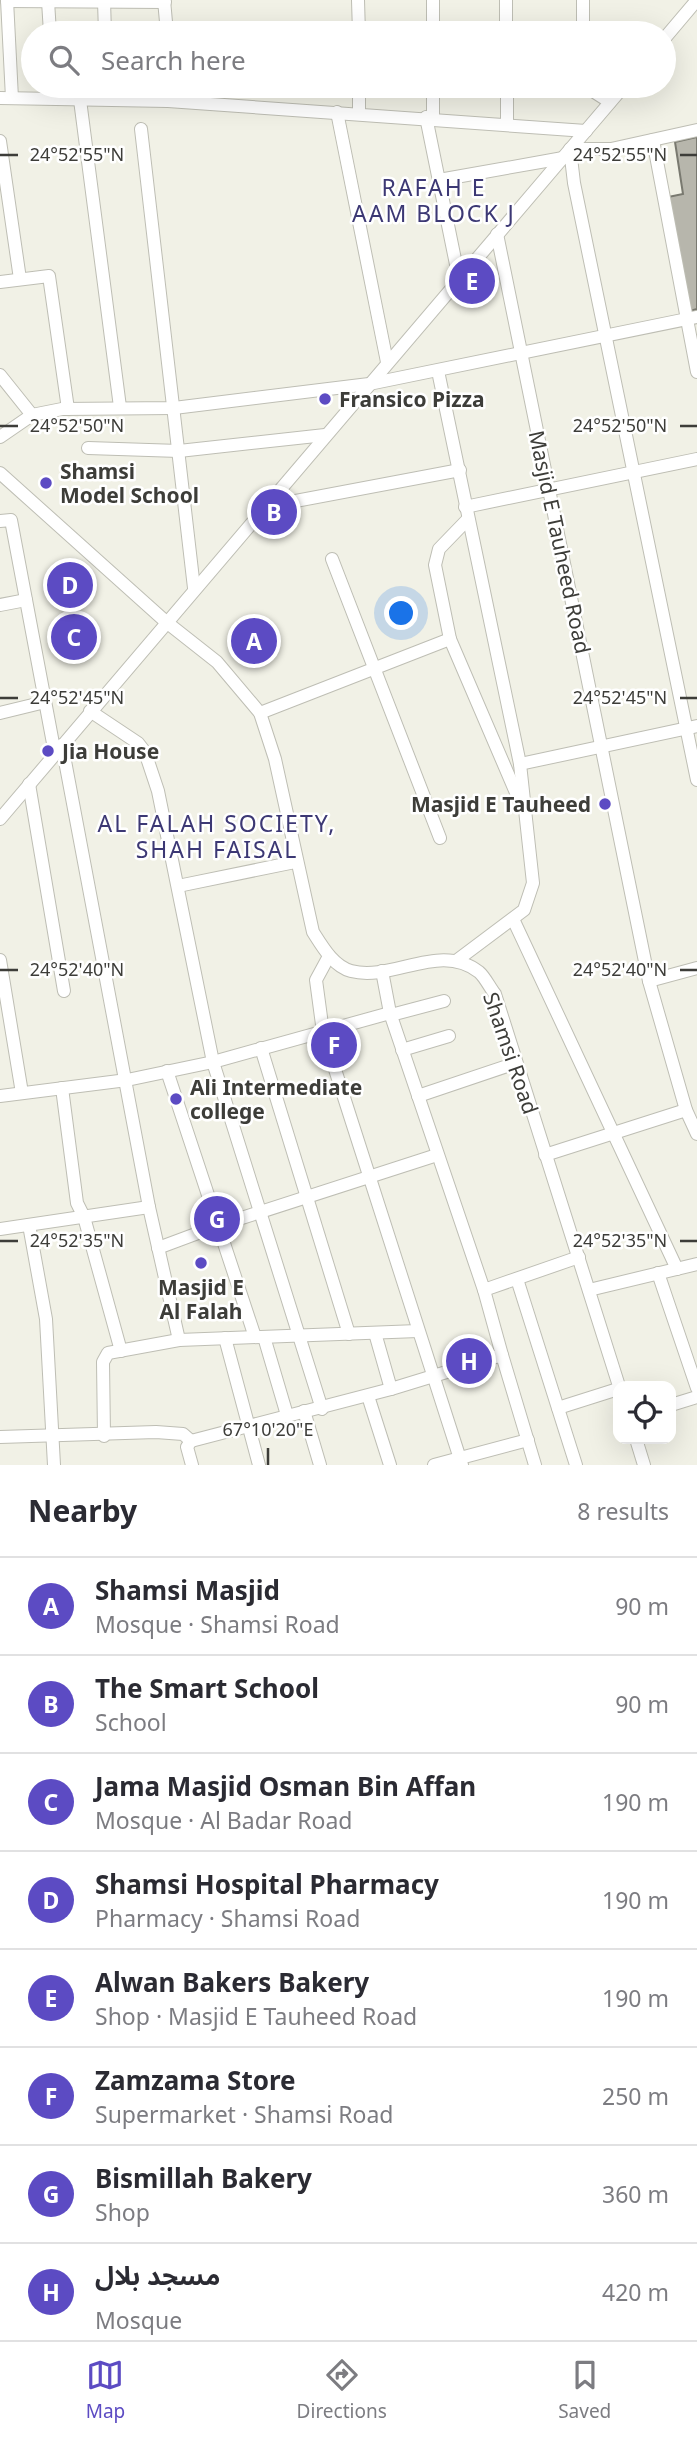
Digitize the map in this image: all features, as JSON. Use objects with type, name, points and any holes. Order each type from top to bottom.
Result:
[{"type":"street","points":[[6,98],[7,0],[165,1],[166,21]]},
{"type":"street","points":[[358,0],[359,21]]},
{"type":"street","points":[[433,0],[433,21]]},
{"type":"street","points":[[506,0],[506,21]]},
{"type":"street","points":[[583,0],[583,21]]},
{"type":"street","points":[[676,25],[697,0]]},
{"type":"street","points":[[48,1],[49,21]]},
{"type":"street","points":[[104,1],[105,21]]},
{"type":"street","points":[[73,98],[168,100],[429,117],[586,131]]},
{"type":"street","points":[[359,98],[359,113]]},
{"type":"street","points":[[431,98],[429,117],[459,279]]},
{"type":"street","points":[[506,98],[507,124]]},
{"type":"street","points":[[604,98],[610,102]]},
{"type":"street","points":[[0,819],[614,98]]},
{"type":"street","points":[[80,100],[120,407]]},
{"type":"street","points":[[337,112],[387,362]]},
{"type":"street","points":[[141,130],[194,588]]},
{"type":"street","points":[[439,180],[566,153],[611,149],[697,130]]},
{"type":"street","points":[[653,140],[691,318],[697,372]]},
{"type":"street","points":[[0,141],[20,279]]},
{"type":"street","points":[[566,153],[692,727],[697,780]]},
{"type":"street","name":"Masjid E Tauheed Road","points":[[497,234],[649,981],[686,1110],[697,1134]]},
{"type":"street","points":[[0,282],[49,275],[68,409]]},
{"type":"street","points":[[0,437],[32,415],[68,409],[174,408],[369,384],[691,318]]},
{"type":"street","points":[[0,472],[166,621],[217,662],[260,713],[275,759],[295,862],[313,932],[329,956],[350,971],[382,971],[422,962],[456,961],[524,910],[533,883],[520,764],[438,370]]},
{"type":"street","points":[[0,375],[32,415]]},
{"type":"street","points":[[88,448],[178,450],[325,435]]},
{"type":"street","points":[[526,816],[450,639],[435,565],[436,555],[466,513],[549,489],[697,459]]},
{"type":"street","points":[[264,507],[460,470]]},
{"type":"street","points":[[0,520],[11,520],[45,702],[59,749],[127,1080],[149,1207],[179,1340]]},
{"type":"street","points":[[332,559],[440,838]]},
{"type":"street","points":[[0,605],[26,600]]},
{"type":"street","points":[[260,713],[374,666],[450,639]]},
{"type":"street","points":[[0,713],[45,702]]},
{"type":"street","points":[[90,711],[138,743],[145,752],[158,790],[214,1062],[322,1409]]},
{"type":"street","points":[[520,764],[692,727]]},
{"type":"street","points":[[29,784],[64,990]]},
{"type":"street","points":[[178,886],[295,862]]},
{"type":"street","points":[[513,919],[677,1269]]},
{"type":"street","points":[[329,956],[316,980],[323,1032],[461,1462]]},
{"type":"street","points":[[0,960],[22,1093]]},
{"type":"street","name":"Shamsi Road","points":[[456,961],[480,973],[495,995],[617,1381]]},
{"type":"street","points":[[649,981],[696,970]]},
{"type":"street","points":[[382,971],[390,1014],[484,1290],[535,1465]]},
{"type":"street","points":[[0,1096],[127,1080],[214,1062],[444,1001]]},
{"type":"street","points":[[402,1050],[449,1036]]},
{"type":"street","points":[[261,1048],[349,1334]]},
{"type":"street","points":[[418,1096],[516,1063]]},
{"type":"street","points":[[167,1071],[217,1226],[287,1415]]},
{"type":"street","points":[[62,1088],[77,1203],[84,1217],[121,1351]]},
{"type":"street","points":[[545,1155],[686,1110]]},
{"type":"street","points":[[158,1248],[306,1196],[437,1155]]},
{"type":"street","points":[[0,1229],[149,1207]]},
{"type":"street","points":[[29,1225],[46,1320],[54,1465]]},
{"type":"street","points":[[484,1290],[579,1257]]},
{"type":"street","points":[[590,1290],[697,1264]]},
{"type":"street","points":[[658,1273],[697,1388]]},
{"type":"street","points":[[517,1279],[576,1465]]},
{"type":"street","points":[[104,1436],[104,1356],[179,1340],[418,1331]]},
{"type":"street","points":[[374,1333],[391,1390]]},
{"type":"street","points":[[225,1338],[259,1465]]},
{"type":"street","points":[[192,1465],[187,1447],[191,1441],[391,1390],[502,1355]]},
{"type":"street","points":[[558,1408],[613,1389]]},
{"type":"street","points":[[368,1396],[390,1465]]},
{"type":"street","points":[[676,1403],[697,1397]]},
{"type":"street","points":[[304,1411],[320,1465]]},
{"type":"street","points":[[0,1437],[104,1436],[156,1432],[183,1434],[191,1441]]},
{"type":"street","points":[[434,1465],[461,1462],[528,1440]]},
{"type":"street","points":[[638,1444],[644,1465]]},
{"type":"building","points":[[697,137],[697,309],[690,311],[668,197],[683,194],[675,142]]},
{"type":"place","name":"Alwan Bakers Bakery","points":[[472,281]]},
{"type":"place","name":"Fransico Pizza","points":[[325,399]]},
{"type":"place","name":"Shamsi Model School","points":[[46,483]]},
{"type":"place","name":"The Smart School","points":[[274,512]]},
{"type":"place","name":"Shamsi Hospital Pharmacy","points":[[70,585]]},
{"type":"place","name":"Jama Masjid Osman Bin Affan","points":[[74,637]]},
{"type":"place","name":"Shamsi Masjid","points":[[254,641]]},
{"type":"place","name":"Jia House","points":[[48,751]]},
{"type":"place","name":"Masjid E Tauheed","points":[[605,804]]},
{"type":"place","name":"Zamzama Store","points":[[334,1045]]},
{"type":"place","name":"Ali Intermediate college","points":[[176,1099]]},
{"type":"place","name":"Bismillah Bakery","points":[[217,1219]]},
{"type":"place","name":"Masjid E Al Falah","points":[[201,1263]]},
{"type":"place","name":"مسجد بلال","points":[[469,1361]]},
{"type":"district","name":"RAFAH E AAM BLOCK J","points":[[434,200]]},
{"type":"district","name":"AL FALAH SOCIETY, SHAH FAISAL","points":[[217,836]]}]
